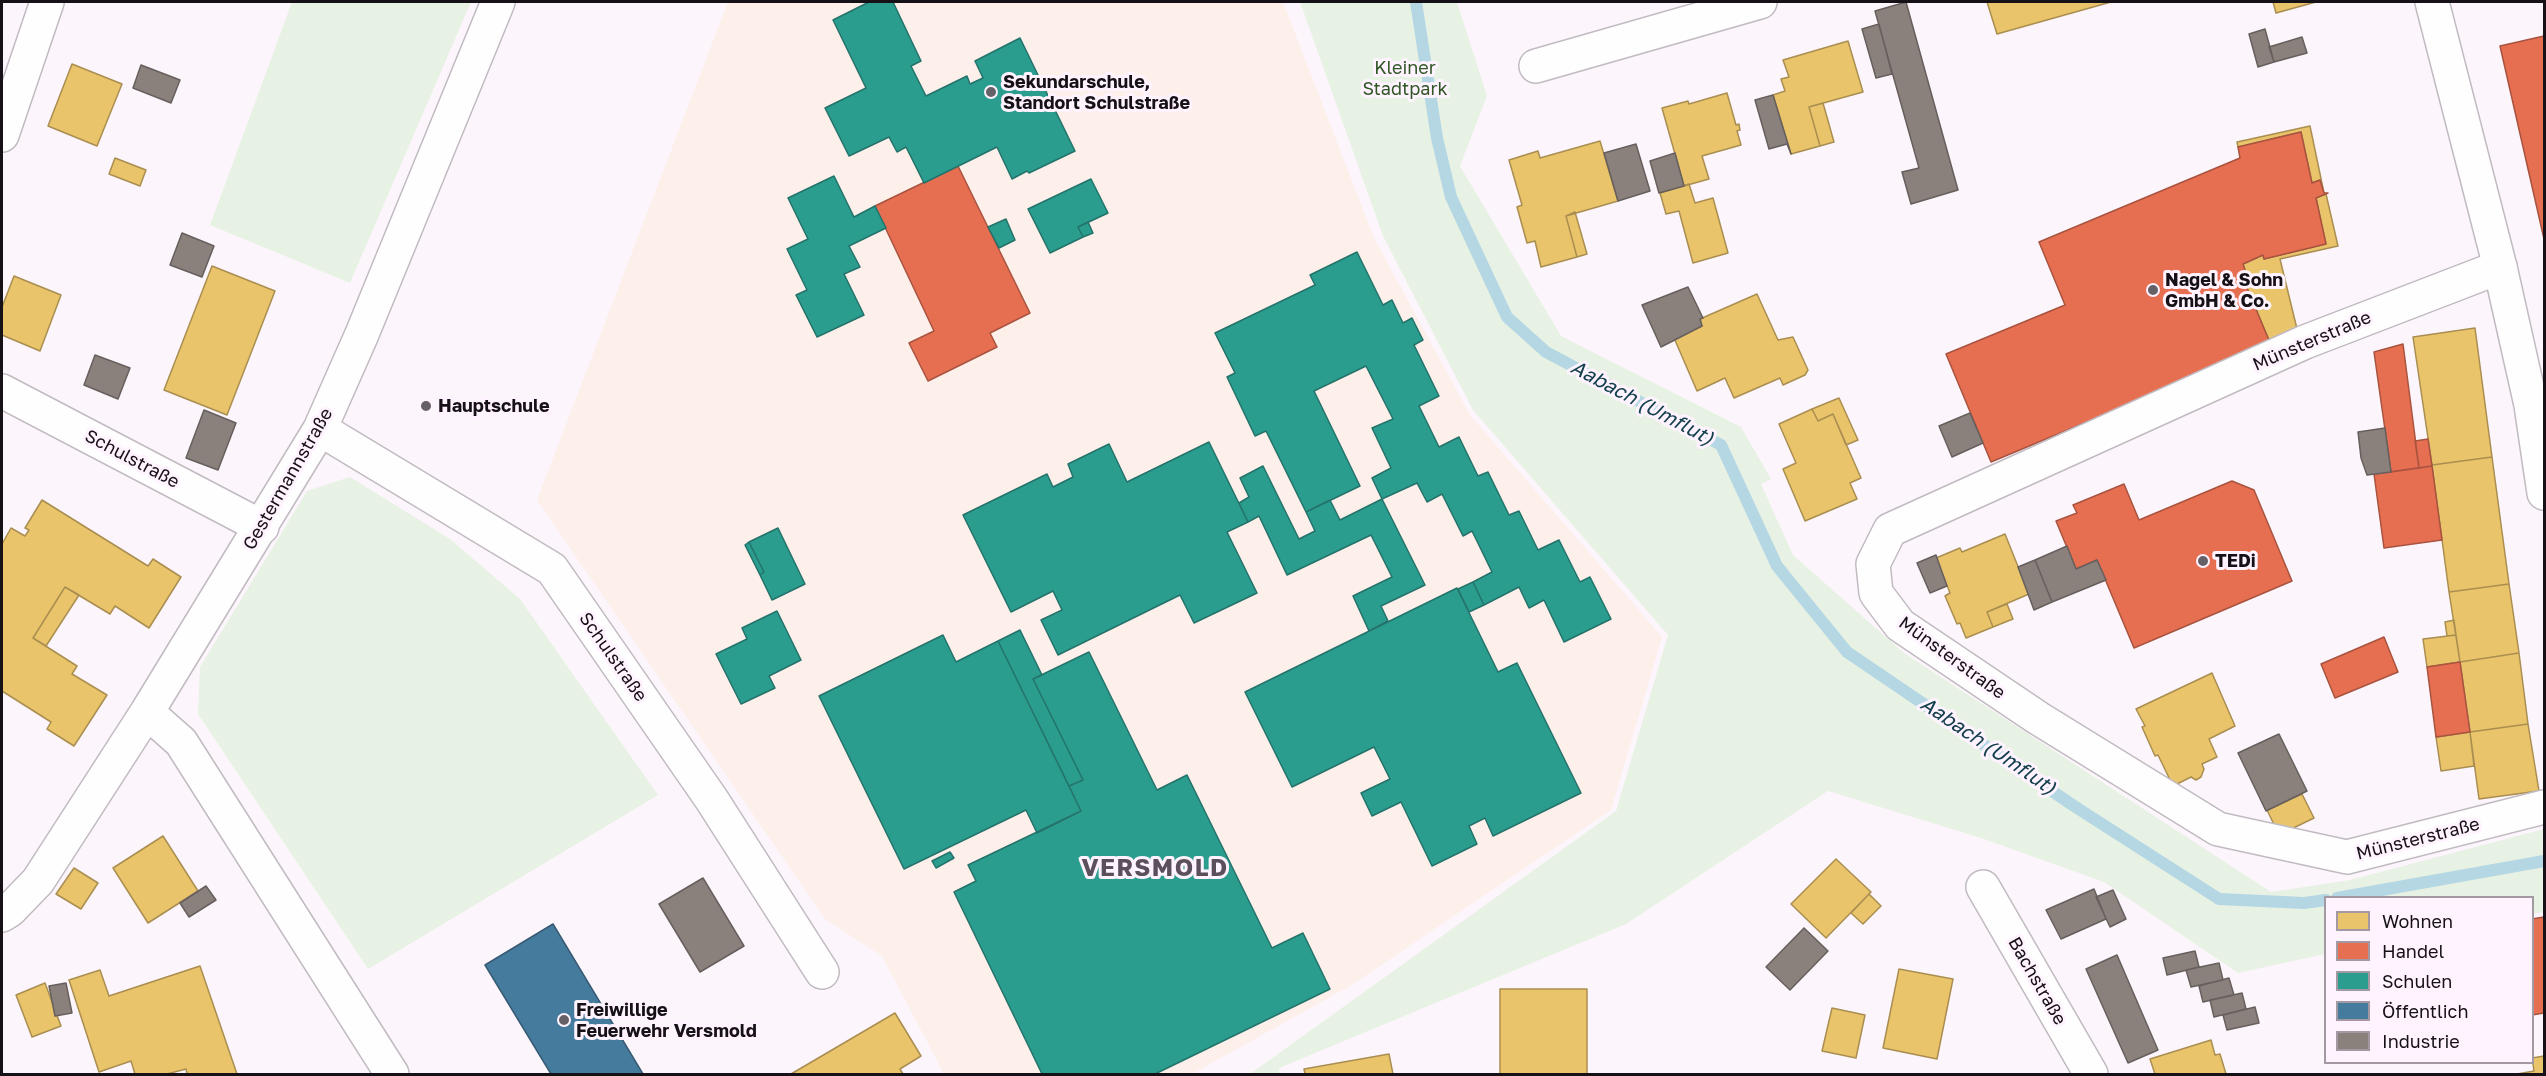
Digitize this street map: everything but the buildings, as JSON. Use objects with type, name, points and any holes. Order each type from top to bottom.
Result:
[{"type":"street","points":[[2,135],[47,2]]},
{"type":"street","name":"Gestermannstraße","points":[[2,915],[10,910],[38,881],[147,712],[320,429],[362,333],[498,2]]},
{"type":"street","points":[[1536,66],[1760,2]]},
{"type":"street","points":[[2432,2],[2500,267],[2531,405],[2544,493]]},
{"type":"street","name":"Münsterstraße","points":[[2500,267],[2305,342],[1890,530],[1873,564],[1876,593],[1900,625],[2038,718],[2218,829],[2347,856],[2544,807]]},
{"type":"street","name":"Schulstraße","points":[[2,391],[262,527]]},
{"type":"street","name":"Schulstraße","points":[[320,429],[552,569],[712,800],[822,972]]},
{"type":"street","points":[[147,712],[181,742],[392,1074]]},
{"type":"street","name":"Bachstraße","points":[[1983,887],[2091,1074]]},
{"type":"shaded area","points":[[728,2],[1283,2],[1374,238],[1470,415],[1662,637],[1611,810],[1350,986],[1192,1074],[944,1074],[882,956],[825,919],[537,500]]},
{"type":"green space","points":[[292,2],[471,2],[350,283],[210,225]]},
{"type":"green space","name":"Kleiner Stadtpark","points":[[1300,2],[1457,2],[1487,96],[1460,166],[1561,336],[1741,427],[1771,479],[1761,484],[1793,555],[1904,653],[2271,892],[2350,880],[2544,829],[2544,912],[2534,914],[2534,896],[2324,896],[2324,954],[2238,973],[2104,882],[1981,838],[1828,791],[1626,924],[1279,1068],[1280,1074],[1250,1074],[1616,811],[1668,635],[1473,410],[1383,236]]},
{"type":"green space","points":[[350,477],[450,539],[520,599],[658,795],[368,969],[198,714],[200,667],[307,491]]},
{"type":"waterway","name":"Aabach (Umflut)","points":[[1416,2],[1437,138],[1451,197],[1507,317],[1546,352],[1721,445],[1777,566],[1847,652],[2074,806],[2219,899],[2304,903],[2324,900]]},
{"type":"waterway","name":"Aabach (Umflut)","points":[[2348,896],[2544,861]]},
{"type":"place","name":"Sekundarschule, Standort Schulstraße","points":[[991,92]]},
{"type":"place","name":"Nagel & Sohn GmbH & Co.","points":[[2153,290]]},
{"type":"place","name":"Hauptschule","points":[[426,406]]},
{"type":"place","name":"TEDi","points":[[2203,561]]},
{"type":"place","name":"Freiwillige Feuerwehr Versmold","points":[[564,1020]]},
{"type":"district","name":"VERSMOLD","points":[[1155,868]]}]
